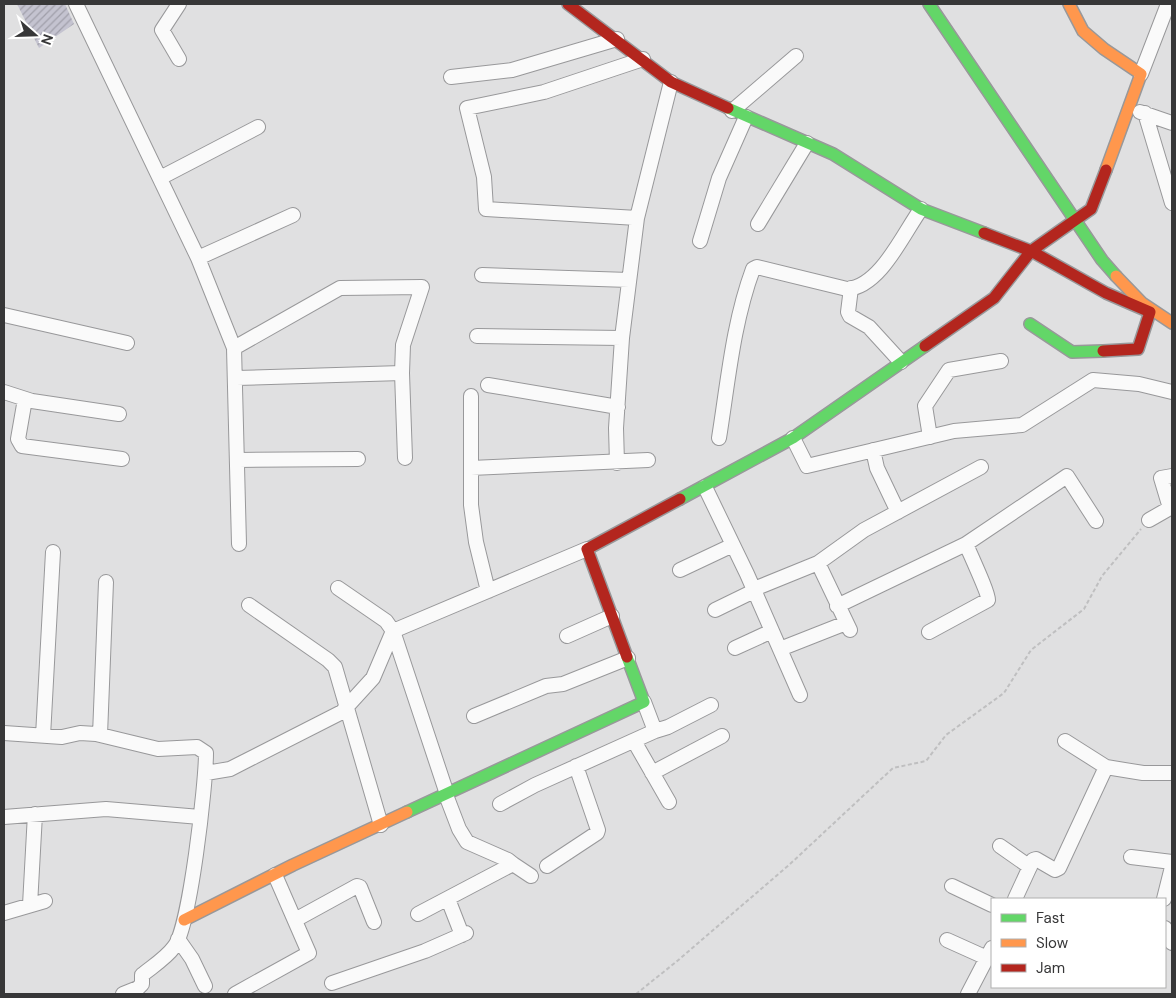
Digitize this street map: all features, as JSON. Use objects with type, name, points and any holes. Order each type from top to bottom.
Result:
[{"type":"street","points":[[76,4],[198,258],[234,348],[239,544]]},
{"type":"street","points":[[179,4],[162,30],[179,59]]},
{"type":"street","points":[[568,4],[617,38],[671,82],[746,117],[833,154],[921,209],[1031,252],[1106,293],[1172,323]]},
{"type":"street","points":[[929,4],[1074,221],[1124,287],[1150,312]]},
{"type":"street","points":[[1069,4],[1083,30],[1104,49],[1141,74]]},
{"type":"street","points":[[206,773],[219,772],[239,765],[342,712],[373,678],[393,631],[587,549],[705,487],[793,438],[994,298],[1031,252],[1092,209],[1168,4]]},
{"type":"street","points":[[451,77],[512,70],[617,38]]},
{"type":"street","points":[[732,110],[796,56]]},
{"type":"street","points":[[637,218],[486,209],[484,177],[467,108],[544,92],[643,59]]},
{"type":"street","points":[[617,463],[622,338],[637,218],[671,82]]},
{"type":"street","points":[[1128,109],[1172,123]]},
{"type":"street","points":[[1145,113],[1172,203]]},
{"type":"street","points":[[700,241],[718,178],[746,117]]},
{"type":"street","points":[[160,178],[258,127]]},
{"type":"street","points":[[758,224],[807,143]]},
{"type":"street","points":[[719,438],[733,349],[746,286],[752,269],[757,267],[850,288],[871,280],[884,265],[921,209]]},
{"type":"street","points":[[198,258],[293,215]]},
{"type":"street","points":[[482,275],[629,280]]},
{"type":"street","points":[[234,348],[340,288],[422,288],[403,345],[405,458]]},
{"type":"street","points":[[850,288],[848,312],[850,316],[869,327],[900,362]]},
{"type":"street","points":[[1030,324],[1072,352],[1138,349],[1150,312]]},
{"type":"street","points":[[4,314],[127,344]]},
{"type":"street","points":[[477,336],[622,338]]},
{"type":"street","points":[[930,436],[925,406],[949,370],[1001,361]]},
{"type":"street","points":[[236,378],[402,373]]},
{"type":"street","points":[[793,438],[807,466],[954,431],[1022,425],[1093,380],[1139,384],[1172,394]]},
{"type":"street","points":[[488,385],[618,406]]},
{"type":"street","points":[[4,392],[25,399],[118,414]]},
{"type":"street","points":[[471,396],[470,505],[476,542],[488,591]]},
{"type":"street","points":[[25,399],[18,439],[22,446],[122,459]]},
{"type":"street","points":[[873,450],[877,468],[898,512]]},
{"type":"street","points":[[238,460],[358,459]]},
{"type":"street","points":[[471,468],[617,463],[648,460]]},
{"type":"street","points":[[715,610],[754,590],[818,563],[864,530],[981,467]]},
{"type":"street","points":[[837,606],[966,544],[1066,476],[1096,521]]},
{"type":"street","points":[[1149,520],[1170,508],[1161,478],[1172,476]]},
{"type":"street","points":[[705,487],[754,590],[800,695]]},
{"type":"street","points":[[929,632],[988,600],[966,544]]},
{"type":"street","points":[[680,570],[733,545]]},
{"type":"street","points":[[587,549],[654,731]]},
{"type":"street","points":[[42,736],[53,552]]},
{"type":"street","points":[[780,649],[848,626],[818,563]]},
{"type":"street","points":[[100,735],[106,582]]},
{"type":"street","points":[[338,588],[386,621],[393,631],[458,829],[467,842],[508,860],[531,876]]},
{"type":"street","points":[[250,605],[328,660],[335,667],[381,825]]},
{"type":"street","points":[[568,636],[612,616]]},
{"type":"street","points":[[735,648],[772,631]]},
{"type":"street","points":[[474,716],[546,686],[563,684],[628,658]]},
{"type":"street","points":[[184,920],[275,875],[644,702]]},
{"type":"street","points":[[500,804],[535,785],[654,731],[668,727],[711,705]]},
{"type":"street","points":[[4,733],[62,737],[80,733],[100,735],[158,749],[197,747],[206,753],[206,773],[200,817],[184,920],[178,939],[175,947],[142,975],[142,984],[138,988],[123,994]]},
{"type":"street","points":[[652,773],[722,736]]},
{"type":"street","points":[[634,741],[669,802]]},
{"type":"street","points":[[1065,741],[1106,767],[1143,774],[1172,773]]},
{"type":"street","points":[[547,866],[597,834],[598,830],[576,766]]},
{"type":"street","points":[[1015,898],[1033,860],[1036,859],[1056,870],[1059,868],[1106,767]]},
{"type":"street","points":[[4,817],[106,809],[200,817]]},
{"type":"street","points":[[30,906],[35,814]]},
{"type":"street","points":[[1000,846],[1030,867]]},
{"type":"street","points":[[1131,857],[1172,862]]},
{"type":"street","points":[[418,914],[513,864]]},
{"type":"street","points":[[1164,898],[1172,867]]},
{"type":"street","points":[[235,994],[309,953],[275,875]]},
{"type":"street","points":[[295,920],[357,886],[360,888],[374,922]]},
{"type":"street","points":[[952,886],[991,905]]},
{"type":"street","points":[[332,983],[425,951],[464,934],[448,899]]},
{"type":"street","points":[[4,913],[46,901]]},
{"type":"street","points":[[1166,930],[1172,942]]},
{"type":"street","points":[[178,939],[192,959],[205,986]]},
{"type":"street","points":[[946,940],[989,953],[968,994]]},
{"type":"path","points":[[636,994],[789,865],[893,768],[926,761],[946,735],[1004,693],[1030,650],[1084,609],[1102,576],[1149,520]]},
{"type":"building","points":[[17,4],[65,4],[74,24],[39,48]]},
{"type":"traffic: fast","points":[[929,4],[1102,260],[1116,276]]},
{"type":"traffic: fast","points":[[728,108],[833,154],[921,209],[984,233]]},
{"type":"traffic: fast","points":[[1030,324],[1072,352],[1103,351]]},
{"type":"traffic: fast","points":[[680,499],[793,438],[925,346]]},
{"type":"traffic: fast","points":[[407,812],[644,702],[627,657]]},
{"type":"traffic: slow","points":[[1069,4],[1083,31],[1104,49],[1141,74],[1106,170]]},
{"type":"traffic: slow","points":[[1116,276],[1142,303],[1172,323]]},
{"type":"traffic: slow","points":[[184,920],[293,865],[407,812]]},
{"type":"traffic: jam","points":[[568,4],[671,82],[728,108]]},
{"type":"traffic: jam","points":[[925,346],[994,298],[1031,251],[1091,209],[1106,170]]},
{"type":"traffic: jam","points":[[984,233],[1031,251],[1106,293],[1150,312],[1138,349],[1103,351]]},
{"type":"traffic: jam","points":[[627,657],[587,549],[680,499]]}]
